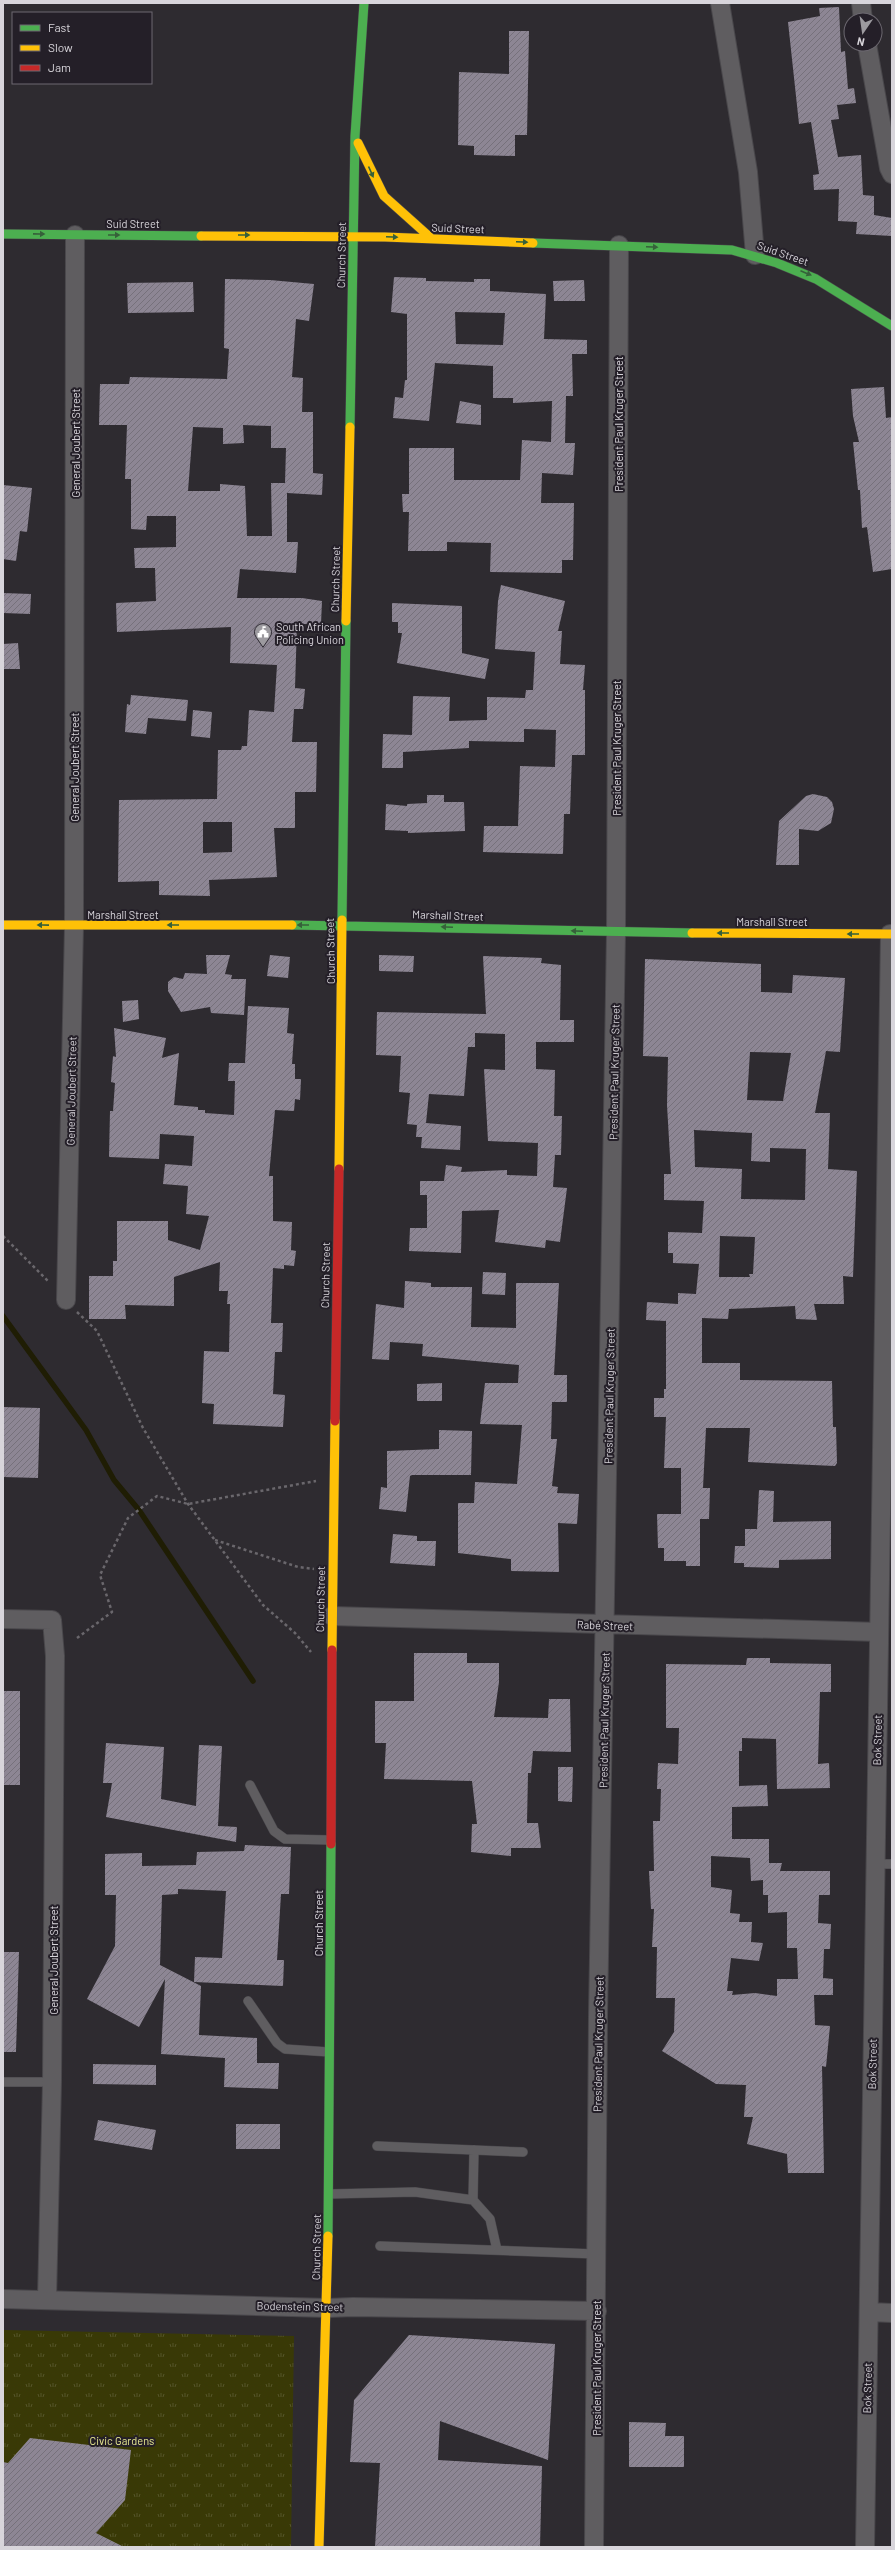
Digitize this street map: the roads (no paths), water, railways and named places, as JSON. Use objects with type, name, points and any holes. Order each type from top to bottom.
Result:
[{"type":"main road","name":"Church Street","points":[[319,2547],[325,2337],[328,2308],[332,1571],[353,237],[355,136],[364,3]]},
{"type":"main road","points":[[355,136],[384,196],[432,239]]},
{"type":"main road","name":"Suid Street","points":[[3,234],[353,237],[732,250],[783,263],[817,278],[892,326]]},
{"type":"main road","name":"Marshall Street","points":[[3,925],[342,925],[616,932],[891,934]]},
{"type":"street","points":[[720,3],[748,172],[755,255]]},
{"type":"street","points":[[869,52],[889,168],[892,174]]},
{"type":"street","name":"General Joubert Street","points":[[66,1300],[74,926],[75,234]]},
{"type":"street","name":"President Paul Kruger Street","points":[[594,2547],[597,2311],[596,2134],[606,1625],[616,932],[619,245]]},
{"type":"street","name":"Bok Street","points":[[865,2547],[868,2312],[884,1864],[879,1632],[891,934]]},
{"type":"street","name":"Rabé Street","points":[[332,1616],[879,1632]]},
{"type":"street","name":"General Joubert Street","points":[[3,1619],[52,1620],[55,1656],[52,2082],[47,2300]]},
{"type":"street","name":"Bodenstein Street","points":[[3,2299],[328,2308],[353,2307],[597,2311]]},
{"type":"street","points":[[868,2312],[892,2313]]},
{"type":"lane","points":[[250,1785],[274,1831],[285,1838],[330,1840]]},
{"type":"lane","points":[[248,2001],[277,2043],[285,2049],[330,2052]]},
{"type":"lane","points":[[3,2082],[52,2082]]},
{"type":"lane","points":[[377,2146],[523,2152]]},
{"type":"lane","points":[[473,2200],[474,2150]]},
{"type":"lane","points":[[329,2194],[415,2192],[473,2200],[490,2219],[497,2250]]},
{"type":"lane","points":[[380,2246],[596,2254]]},
{"type":"waterway","points":[[3,1316],[86,1430],[114,1480],[139,1510],[253,1681]]},
{"type":"place","name":"South African Policing Union","points":[[263,647]]},
{"type":"park label","name":"Civic Gardens","points":[[122,2440]]}]
